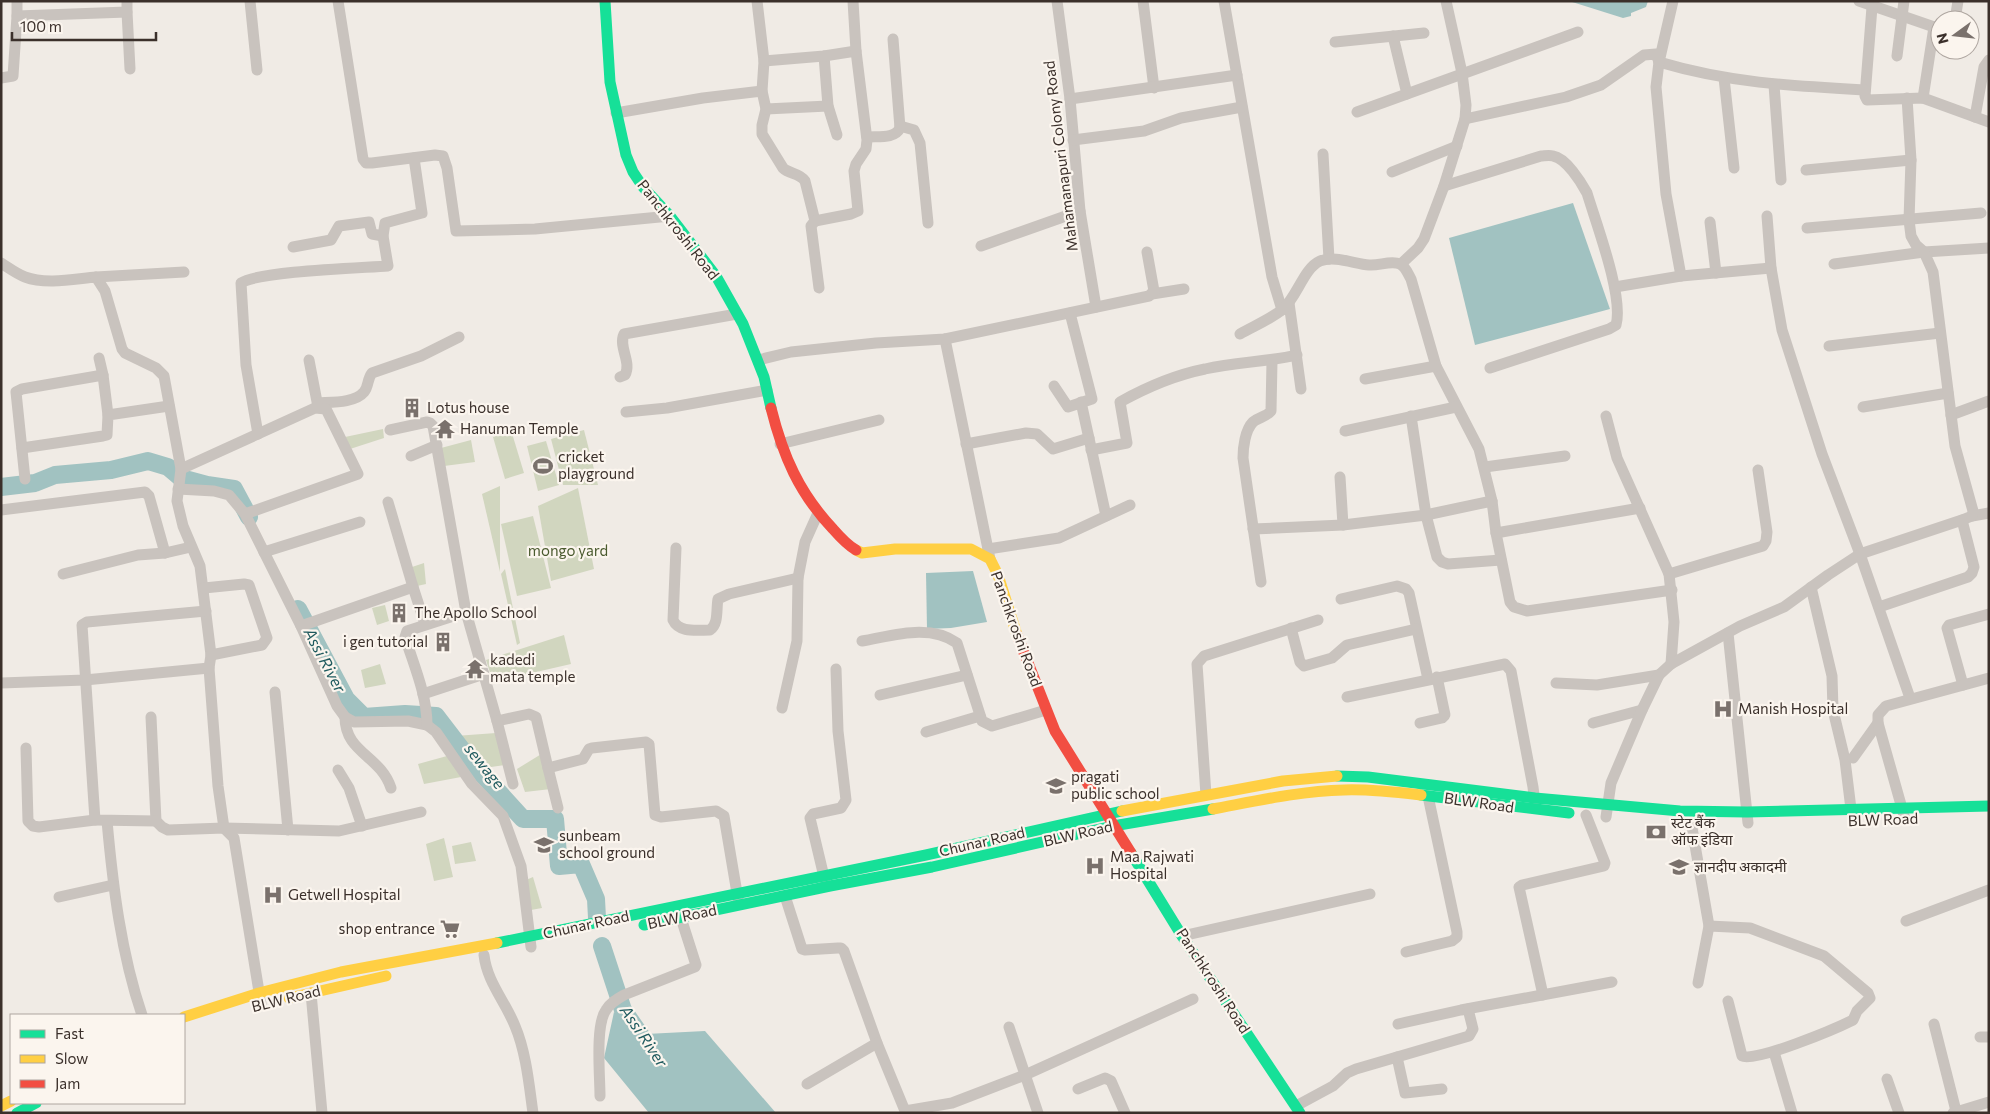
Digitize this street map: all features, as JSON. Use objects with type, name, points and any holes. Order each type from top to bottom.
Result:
[{"type":"main road","name":"Panchkroshi Road","points":[[605,1],[610,82],[626,156],[633,172],[643,187],[670,216],[716,276],[737,314],[758,360],[780,444],[798,483],[818,513],[844,541],[852,548],[862,552],[895,549],[971,549],[989,554],[998,575],[1023,654],[1055,731],[1182,936],[1298,1109]]},
{"type":"main road","name":"Chunar Road","points":[[185,1017],[267,1000],[341,972],[381,971],[530,942],[609,926],[736,894],[926,855],[1107,814],[1283,782],[1340,776],[1368,777],[1534,798],[1610,813]]},
{"type":"main road","name":"BLW Road","points":[[637,927],[932,867],[1113,826],[1305,793],[1376,790],[1586,815],[1610,813]]},
{"type":"main road","points":[[1610,813],[1680,811],[1747,817],[1851,809],[1904,814],[1989,806]]},
{"type":"main road","name":"BLW Road","points":[[1659,821],[1691,822],[1747,817],[1904,814],[1961,818]]},
{"type":"main road","name":"BLW Road","points":[[185,1028],[267,1000],[312,993],[381,971],[484,955],[530,942],[575,939]]},
{"type":"main road","points":[[17,1113],[34,1104]]},
{"type":"street","points":[[1,78],[13,76],[17,1]]},
{"type":"street","points":[[250,1],[257,70]]},
{"type":"street","points":[[338,1],[363,159],[368,163],[372,163],[441,155],[444,158],[456,231],[535,229],[670,216]]},
{"type":"street","points":[[757,1],[764,61],[762,91],[766,109],[762,126],[763,138],[783,168],[786,171],[801,176],[805,181],[815,221],[811,229],[819,288]]},
{"type":"street","points":[[815,221],[858,211],[854,171],[856,164],[866,149],[867,137],[856,51],[853,1]]},
{"type":"street","name":"Mahamanapuri Colony Road","points":[[1057,1],[1070,99],[1080,211],[1096,308]]},
{"type":"street","points":[[1143,1],[1154,88]]},
{"type":"street","points":[[1224,1],[1272,276],[1285,306],[1297,355],[1301,389]]},
{"type":"street","points":[[1401,264],[1418,248],[1424,239],[1444,186],[1465,119],[1466,105],[1462,73],[1446,1]]},
{"type":"street","points":[[1673,1],[1659,62],[1656,87],[1666,194],[1681,276]]},
{"type":"street","points":[[1859,1],[1930,25]]},
{"type":"street","points":[[1897,56],[1904,1]]},
{"type":"street","points":[[17,16],[127,7],[130,69]]},
{"type":"street","points":[[1872,7],[1865,90],[1867,100],[1923,98],[1989,122]]},
{"type":"street","points":[[1357,112],[1578,32]]},
{"type":"street","points":[[1335,42],[1424,33]]},
{"type":"street","points":[[1393,36],[1407,94]]},
{"type":"street","points":[[867,137],[893,135],[899,132],[893,39]]},
{"type":"street","points":[[764,61],[824,56],[856,51]]},
{"type":"street","points":[[1465,119],[1566,97],[1601,85],[1644,55],[1656,54],[1659,62]]},
{"type":"street","points":[[824,56],[828,106],[837,135]]},
{"type":"street","points":[[1923,98],[1931,60]]},
{"type":"street","points":[[1975,117],[1984,66],[1989,60]]},
{"type":"street","points":[[1659,62],[1696,73],[1774,85],[1865,90]]},
{"type":"street","points":[[1070,99],[1236,75]]},
{"type":"street","points":[[1724,78],[1734,168]]},
{"type":"street","points":[[1774,85],[1781,180]]},
{"type":"street","points":[[616,112],[762,91]]},
{"type":"street","points":[[1879,607],[1968,577],[1974,567],[1967,518],[1973,510],[1955,446],[1933,272],[1924,252],[1916,245],[1911,236],[1909,220],[1911,160],[1907,98]]},
{"type":"street","points":[[766,109],[828,106]]},
{"type":"street","points":[[1073,140],[1144,131],[1182,118],[1242,107]]},
{"type":"street","points":[[900,126],[913,128],[918,136],[928,222]]},
{"type":"street","points":[[1392,172],[1457,146]]},
{"type":"street","points":[[1323,154],[1329,259]]},
{"type":"street","points":[[1444,186],[1541,156],[1553,156],[1562,160],[1581,181],[1587,193],[1615,287],[1618,318],[1616,325],[1609,329],[1490,368]]},
{"type":"street","points":[[258,434],[246,365],[241,283],[261,277],[299,272],[388,266],[383,236],[385,223],[422,213],[414,158]]},
{"type":"street","points":[[1806,170],[1911,160]]},
{"type":"street","points":[[981,246],[1080,211]]},
{"type":"street","points":[[1807,228],[1981,213]]},
{"type":"street","points":[[1767,216],[1771,268],[1782,330],[1822,454],[1860,554],[1910,698]]},
{"type":"street","points":[[293,247],[331,240],[339,226],[369,222],[372,234],[383,236]]},
{"type":"street","points":[[1710,222],[1716,272]]},
{"type":"street","points":[[1834,264],[1924,252],[1989,248]]},
{"type":"street","points":[[1147,252],[1154,288],[1152,294]]},
{"type":"street","points":[[1240,334],[1285,306],[1310,269],[1321,260],[1329,259],[1368,265],[1401,264],[1411,279],[1436,366],[1479,449],[1485,467],[1510,602],[1514,607],[1526,611],[1672,590]]},
{"type":"street","points":[[1,263],[24,277],[48,281],[184,272]]},
{"type":"street","points":[[1615,287],[1681,276],[1771,268]]},
{"type":"street","points":[[96,277],[105,291],[122,350],[162,373],[169,406],[179,478],[177,501],[183,526],[200,566],[204,588],[218,786],[224,828],[234,838],[267,1000]]},
{"type":"street","points":[[758,360],[791,352],[945,339],[1096,308],[1152,294],[1184,289]]},
{"type":"street","points":[[1054,386],[1068,407],[1092,398],[1070,313]]},
{"type":"street","points":[[620,377],[625,375],[627,369],[622,340],[624,334],[737,314]]},
{"type":"street","points":[[1830,346],[1940,333]]},
{"type":"street","points":[[179,478],[258,434],[318,405],[358,397],[366,390],[368,377],[372,373],[421,356],[458,337]]},
{"type":"street","points":[[945,339],[989,554],[1059,538],[1130,504]]},
{"type":"street","points":[[966,444],[1026,433],[1037,434],[1053,449],[1090,444],[1127,443],[1120,402],[1149,386],[1207,368],[1297,355]]},
{"type":"street","points":[[22,448],[107,435],[108,415],[99,358]]},
{"type":"street","points":[[246,513],[358,474],[328,412],[318,405],[309,360]]},
{"type":"street","points":[[1261,582],[1243,448],[1253,423],[1271,411],[1272,360]]},
{"type":"street","points":[[1365,379],[1436,366]]},
{"type":"street","points":[[25,478],[15,396],[18,390],[103,375]]},
{"type":"street","points":[[626,412],[667,408],[767,390]]},
{"type":"street","points":[[1863,407],[1948,393]]},
{"type":"street","points":[[1951,415],[1989,401]]},
{"type":"street","points":[[1081,402],[1106,516]]},
{"type":"street","points":[[108,415],[169,406]]},
{"type":"street","points":[[1345,431],[1456,407]]},
{"type":"street","points":[[1411,416],[1426,515],[1437,557],[1442,562],[1448,564],[1502,560]]},
{"type":"street","points":[[1606,416],[1617,458],[1669,574],[1674,622],[1671,664]]},
{"type":"street","points":[[780,444],[879,420]]},
{"type":"street","points":[[390,430],[430,423],[437,445],[466,612],[513,784]]},
{"type":"street","points":[[411,456],[437,445]]},
{"type":"street","points":[[1485,467],[1565,456]]},
{"type":"street","points":[[1669,574],[1763,546],[1766,541],[1767,532],[1758,470]]},
{"type":"street","points":[[1340,477],[1343,525]]},
{"type":"street","points":[[179,478],[229,495],[246,513],[304,625],[337,706],[345,717],[354,722],[408,721],[427,725],[436,732],[472,784],[503,816],[521,866],[530,942]]},
{"type":"street","points":[[1,510],[145,492],[149,496],[165,553]]},
{"type":"street","points":[[1253,529],[1343,525],[1426,515],[1492,501]]},
{"type":"street","points":[[388,502],[425,624]]},
{"type":"street","points":[[1496,533],[1640,508]]},
{"type":"street","points":[[782,708],[797,641],[798,578],[805,542],[818,513]]},
{"type":"street","points":[[1610,813],[1611,783],[1659,675],[1671,664],[1728,633],[1784,607],[1860,554],[1967,518],[1989,513]]},
{"type":"street","points":[[266,551],[360,522]]},
{"type":"street","points":[[63,574],[138,555],[165,553],[191,547]]},
{"type":"street","points":[[676,548],[672,620],[675,626],[680,629],[710,630],[716,623],[718,599],[729,594],[798,578]]},
{"type":"street","points":[[204,588],[249,585],[267,638],[262,644],[210,655]]},
{"type":"street","points":[[1341,599],[1397,586],[1402,586],[1409,593],[1416,629],[1445,715],[1442,718],[1420,723]]},
{"type":"street","points":[[304,625],[413,587]]},
{"type":"street","points":[[1811,587],[1832,676],[1833,710],[1844,760],[1851,809]]},
{"type":"street","points":[[142,1014],[131,983],[101,821],[84,680],[82,625],[87,622],[206,612]]},
{"type":"street","points":[[427,725],[427,712],[423,694],[405,637],[407,631],[466,612]]},
{"type":"street","points":[[1963,685],[1947,628],[1949,625],[1989,614]]},
{"type":"street","points":[[1206,795],[1197,664],[1200,659],[1204,656],[1318,620]]},
{"type":"street","points":[[1291,628],[1300,662],[1304,666],[1332,658],[1347,645],[1416,629]]},
{"type":"street","points":[[862,642],[914,632],[928,632],[944,636],[957,643],[980,716],[985,724],[992,726],[1046,710]]},
{"type":"street","points":[[1728,633],[1747,817]]},
{"type":"street","points":[[1347,697],[1505,664],[1511,671],[1536,810]]},
{"type":"street","points":[[1,683],[84,680],[209,668]]},
{"type":"street","points":[[827,887],[822,875],[810,818],[813,814],[841,808],[846,800],[838,731],[836,669]]},
{"type":"street","points":[[423,694],[484,674]]},
{"type":"street","points":[[880,696],[968,675]]},
{"type":"street","points":[[1556,683],[1596,685],[1659,675]]},
{"type":"street","points":[[1904,814],[1878,723],[1878,715],[1886,706],[1910,698],[1989,678]]},
{"type":"street","points":[[275,692],[288,830]]},
{"type":"street","points":[[1593,723],[1642,710]]},
{"type":"street","points":[[497,721],[530,714],[536,717],[558,808]]},
{"type":"street","points":[[151,716],[156,821],[168,830],[224,828],[340,831],[422,812]]},
{"type":"street","points":[[926,732],[980,716]]},
{"type":"street","points":[[345,717],[346,730],[351,741],[385,772],[391,788]]},
{"type":"street","points":[[1852,758],[1878,723]]},
{"type":"street","points":[[548,768],[583,759],[589,749],[592,748],[646,742],[649,744],[655,815],[660,818],[716,811],[724,816],[739,906]]},
{"type":"street","points":[[26,748],[28,821],[33,826],[101,821],[156,821]]},
{"type":"street","points":[[338,770],[349,788],[362,826]]},
{"type":"street","points":[[1406,952],[1452,941],[1457,938],[1428,796]]},
{"type":"street","points":[[1543,995],[1519,888],[1522,885],[1604,866],[1605,863],[1586,815]]},
{"type":"street","points":[[1691,822],[1709,926],[1698,983]]},
{"type":"street","points":[[59,896],[112,885]]},
{"type":"street","points":[[1906,921],[1989,890]]},
{"type":"street","points":[[1182,936],[1370,894]]},
{"type":"street","points":[[785,896],[799,945],[802,948],[805,950],[838,948],[844,951],[877,1043],[905,1112],[954,1108],[1193,999]]},
{"type":"street","points":[[600,1096],[600,1030],[604,1011],[620,997],[695,967],[696,962],[681,918]]},
{"type":"street","points":[[1709,926],[1750,928],[1824,956],[1868,993],[1869,1000],[1858,1011],[1853,1020],[1774,1052],[1748,1058],[1742,1056],[1728,1000]]},
{"type":"street","points":[[484,955],[487,972],[515,1026],[522,1046],[533,1113]]},
{"type":"street","points":[[1398,1024],[1612,982]]},
{"type":"street","points":[[312,993],[322,1113]]},
{"type":"street","points":[[1298,1109],[1333,1086],[1346,1073],[1468,1036],[1473,1029],[1468,1009]]},
{"type":"street","points":[[1934,1024],[1954,1112],[1989,1102]]},
{"type":"street","points":[[1009,1027],[1038,1113]]},
{"type":"street","points":[[807,1084],[877,1043]]},
{"type":"street","points":[[1774,1052],[1792,1113]]},
{"type":"street","points":[[1397,1057],[1406,1093],[1442,1088]]},
{"type":"street","points":[[1078,1089],[1105,1078],[1109,1079],[1112,1081],[1125,1113]]},
{"type":"street","points":[[1887,1079],[1899,1113]]},
{"type":"green space","points":[[383,429],[384,438],[350,449],[345,437]]},
{"type":"green space","points":[[511,430],[524,473],[505,479],[493,437]]},
{"type":"green space","points":[[584,430],[598,485],[563,485],[551,439]]},
{"type":"green space","points":[[471,440],[475,462],[444,466],[441,448]]},
{"type":"green space","name":"cricket playground","points":[[546,441],[559,485],[538,491],[527,446]]},
{"type":"green space","points":[[500,486],[500,572],[482,494]]},
{"type":"green space","name":"mongo yard","points":[[578,488],[594,569],[551,581],[538,506]]},
{"type":"green space","points":[[533,516],[551,588],[517,596],[501,524]]},
{"type":"green space","points":[[424,563],[426,584],[417,586],[412,567]]},
{"type":"green space","points":[[505,569],[520,643],[517,645],[501,574]]},
{"type":"green space","points":[[385,605],[389,621],[377,625],[372,608]]},
{"type":"green space","points":[[564,635],[571,664],[493,682],[486,660]]},
{"type":"green space","points":[[380,664],[386,684],[365,688],[361,670]]},
{"type":"green space","points":[[496,733],[505,765],[484,768],[455,736]]},
{"type":"green space","points":[[543,753],[551,789],[525,792],[517,769]]},
{"type":"green space","points":[[447,756],[461,777],[424,784],[418,764]]},
{"type":"green space","points":[[444,838],[453,877],[434,881],[426,844]]},
{"type":"green space","points":[[471,842],[476,861],[455,864],[452,846]]},
{"type":"green space","points":[[533,877],[542,908],[531,910],[526,880]]},
{"type":"water","points":[[1569,1],[1648,1],[1646,7],[1631,13],[1631,16],[1623,18]]},
{"type":"water","points":[[1573,203],[1610,309],[1475,345],[1449,238]]},
{"type":"water","points":[[973,571],[987,622],[951,628],[927,629],[926,573]]},
{"type":"water","points":[[614,1012],[646,1034],[705,1031],[776,1113],[649,1113],[604,1058]]},
{"type":"waterway","name":"Assi River","points":[[1,487],[35,483],[55,475],[111,470],[148,461],[168,467],[181,478],[207,485],[234,489],[249,517]]},
{"type":"waterway","name":"Assi River","points":[[298,609],[346,699],[364,717],[405,714],[436,716],[472,763],[523,819],[555,819],[559,866],[581,864],[596,899],[597,918]]},
{"type":"waterway","name":"sewage","points":[[451,744],[501,806]]},
{"type":"waterway","name":"Assi River","points":[[602,946],[623,1010],[648,1046]]},
{"type":"traffic: fast","points":[[605,1],[610,82],[626,155],[633,172],[643,187],[670,216],[716,276],[743,324],[764,377],[771,408]]},
{"type":"traffic: fast","points":[[1337,776],[1368,777],[1535,798],[1680,811],[1747,812],[1989,806]]},
{"type":"traffic: fast","points":[[1421,795],[1569,813]]},
{"type":"traffic: fast","points":[[644,925],[830,886],[932,867],[1113,826],[1213,809]]},
{"type":"traffic: fast","points":[[497,943],[926,855],[1122,811]]},
{"type":"traffic: fast","points":[[1131,853],[1182,936],[1300,1113]]},
{"type":"traffic: fast","points":[[17,1113],[34,1104]]},
{"type":"traffic: slow","points":[[856,550],[862,553],[895,549],[971,549],[990,559],[998,575],[1017,635]]},
{"type":"traffic: slow","points":[[1122,811],[1283,781],[1337,776]]},
{"type":"traffic: slow","points":[[1213,809],[1311,792],[1373,790],[1421,795]]},
{"type":"traffic: slow","points":[[185,1017],[259,993],[341,972],[497,943]]},
{"type":"traffic: slow","points":[[289,998],[386,976]]},
{"type":"traffic: slow","points":[[1,1106],[10,1102]]},
{"type":"traffic: jam","points":[[771,408],[787,458],[802,488],[821,515],[844,541],[856,550]]},
{"type":"traffic: jam","points":[[1017,635],[1055,731],[1131,853]]},
{"type":"place","name":"Lotus house","points":[[412,408]]},
{"type":"place","name":"Hanuman Temple","points":[[445,429]]},
{"type":"place","name":"cricket playground","points":[[543,466]]},
{"type":"place","name":"The Apollo School","points":[[399,613]]},
{"type":"place","name":"i gen tutorial","points":[[443,642]]},
{"type":"place","name":"kadedi mata temple","points":[[475,669]]},
{"type":"place","name":"Manish Hospital","points":[[1723,709]]},
{"type":"place","name":"pragati public school","points":[[1056,786]]},
{"type":"place","name":"स्टेट बैंक ऑफ इंडिया","points":[[1656,832]]},
{"type":"place","name":"sunbeam school ground","points":[[544,845]]},
{"type":"place","name":"Maa Rajwati Hospital","points":[[1095,866]]},
{"type":"place","name":"ज्ञानदीप अकादमी","points":[[1679,867]]},
{"type":"place","name":"Getwell Hospital","points":[[273,895]]},
{"type":"place","name":"shop entrance","points":[[450,929]]}]
